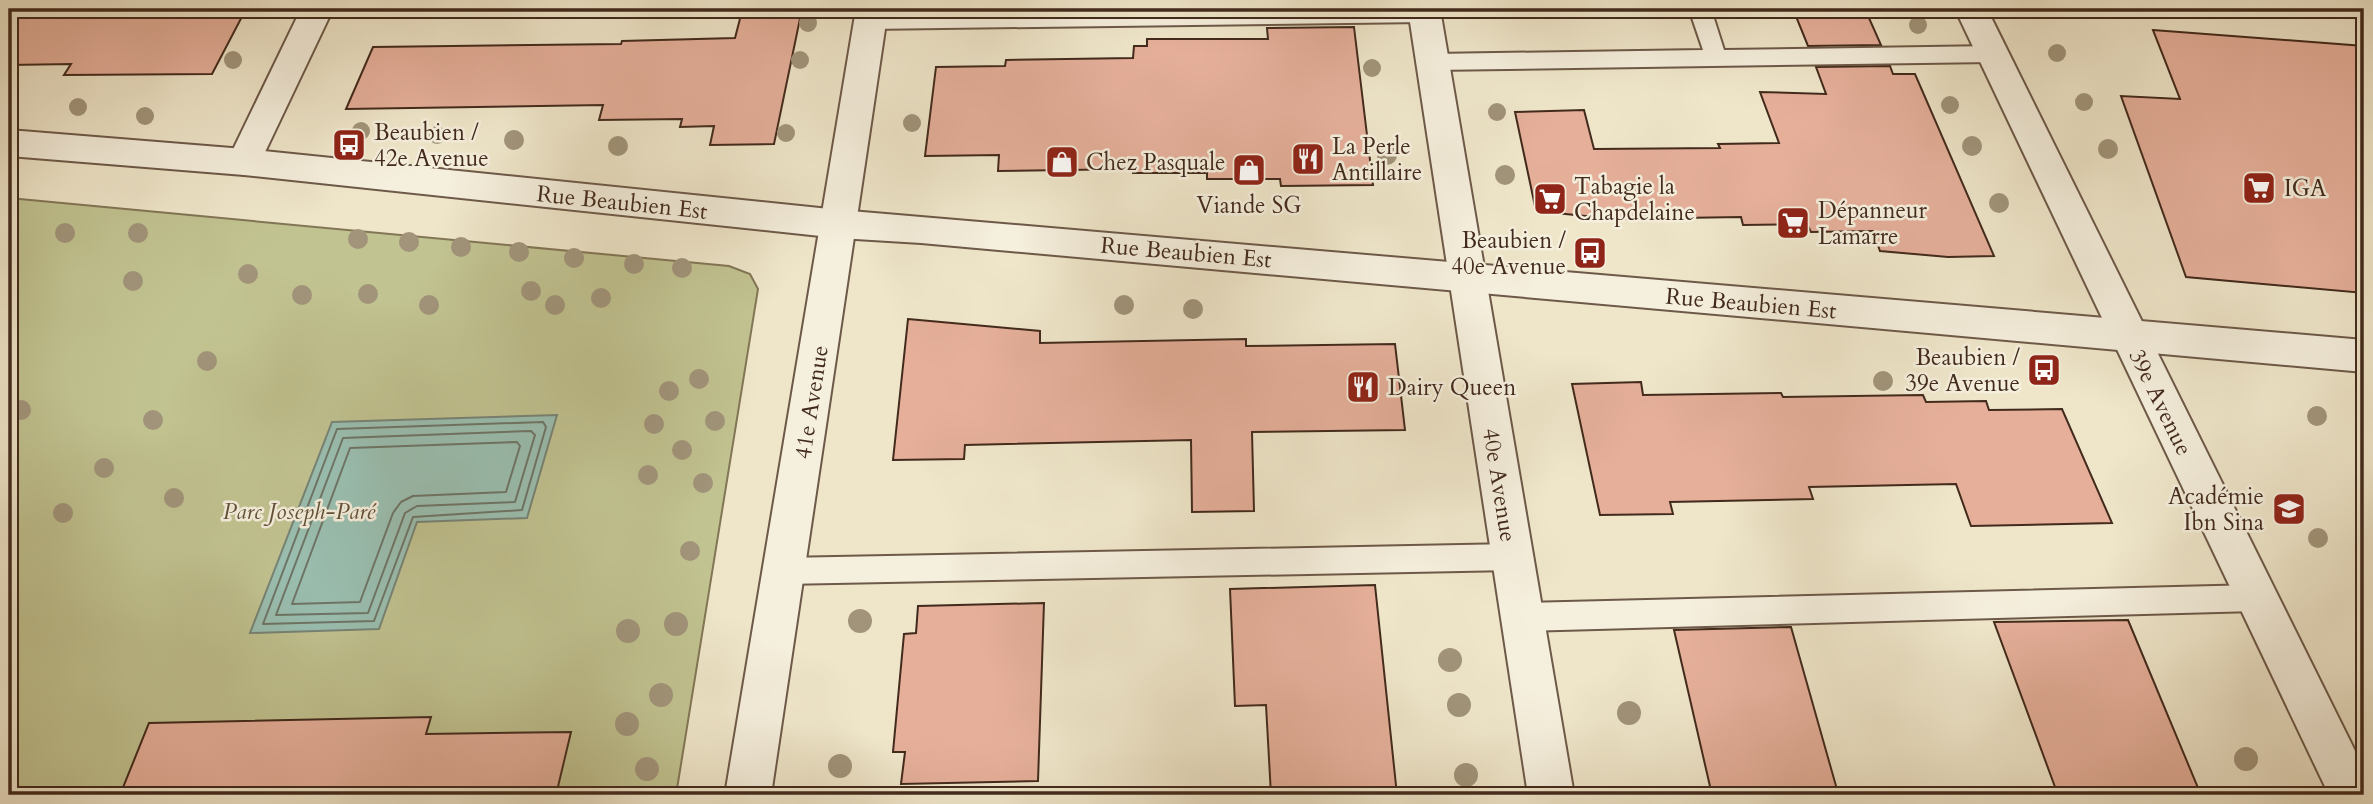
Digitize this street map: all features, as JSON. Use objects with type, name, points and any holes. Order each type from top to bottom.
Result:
[{"type":"street","points":[[244,162],[317,9]]},
{"type":"street","name":"39e Avenue","points":[[1971,9],[2353,795]]},
{"type":"street","name":"40e Avenue","points":[[1425,12],[1551,795]]},
{"type":"street","name":"41e Avenue","points":[[748,795],[870,15]]},
{"type":"street","name":"Rue Beaubien Est","points":[[9,143],[244,162],[839,224],[2364,356]]},
{"type":"lane","points":[[1700,9],[1716,58]]},
{"type":"lane","points":[[870,15],[1425,12]]},
{"type":"lane","points":[[1433,62],[1993,54]]},
{"type":"lane","points":[[783,571],[1512,556]]},
{"type":"lane","points":[[1522,617],[2256,598]]},
{"type":"green space","name":"Parc Joseph-Paré","points":[[9,198],[729,266],[750,274],[758,289],[676,795],[9,795]]},
{"type":"water","points":[[557,415],[527,518],[417,522],[379,629],[250,633],[332,422]]},
{"type":"building","points":[[9,9],[246,9],[212,74],[64,75],[71,64],[9,65]]},
{"type":"building","points":[[802,9],[774,144],[710,145],[714,126],[680,127],[682,119],[599,120],[603,105],[346,109],[373,47],[621,44],[622,41],[735,38],[742,11]]},
{"type":"building","points":[[1793,9],[1865,9],[1881,45],[1808,46]]},
{"type":"building","points":[[1354,27],[1373,185],[1281,186],[1280,179],[1207,179],[1207,173],[1133,173],[1133,169],[998,171],[999,155],[925,156],[936,67],[1005,66],[1006,60],[1133,58],[1134,46],[1147,46],[1147,39],[1268,39],[1267,28]]},
{"type":"building","name":"IGA","points":[[2153,30],[2364,46],[2364,293],[2186,277],[2121,96],[2180,99]]},
{"type":"building","points":[[1890,66],[1893,74],[1915,74],[1994,256],[1948,257],[1880,251],[1873,231],[1811,232],[1807,224],[1743,225],[1741,217],[1615,219],[1536,211],[1515,112],[1584,110],[1594,149],[1720,148],[1718,144],[1779,143],[1760,92],[1826,94],[1816,67]]},
{"type":"building","points":[[908,319],[1040,331],[1040,343],[1246,339],[1246,346],[1395,344],[1405,430],[1252,432],[1254,511],[1192,512],[1191,440],[965,445],[964,459],[893,460]]},
{"type":"building","points":[[1641,382],[1643,395],[1923,395],[1926,402],[1986,401],[1989,410],[2062,409],[2112,523],[1971,526],[1956,484],[1809,487],[1813,499],[1670,502],[1673,514],[1600,515],[1572,384]]},
{"type":"building","points":[[1375,585],[1397,795],[1271,795],[1266,705],[1235,706],[1230,589]]},
{"type":"building","points":[[1044,603],[1038,781],[901,784],[905,752],[893,752],[904,634],[916,633],[918,606]]},
{"type":"building","points":[[2128,620],[2201,795],[2058,795],[1994,622]]},
{"type":"building","points":[[1791,627],[1838,793],[1712,795],[1674,630]]},
{"type":"building","points":[[431,717],[426,734],[571,732],[556,795],[120,795],[149,723]]},
{"type":"place","name":"Beaubien / 42e Avenue","points":[[349,145]]},
{"type":"place","name":"La Perle Antillaire","points":[[1308,159]]},
{"type":"place","name":"Chez Pasquale","points":[[1062,162]]},
{"type":"place","name":"Viande SG","points":[[1249,170]]},
{"type":"place","name":"IGA","points":[[2259,188]]},
{"type":"place","name":"Tabagie la Chapdelaine","points":[[1550,199]]},
{"type":"place","name":"Dépanneur Lamarre","points":[[1793,223]]},
{"type":"place","name":"Beaubien / 40e Avenue","points":[[1590,253]]},
{"type":"place","name":"Beaubien / 39e Avenue","points":[[2044,370]]},
{"type":"place","name":"Dairy Queen","points":[[1363,387]]},
{"type":"place","name":"Académie Ibn Sina","points":[[2289,509]]}]
